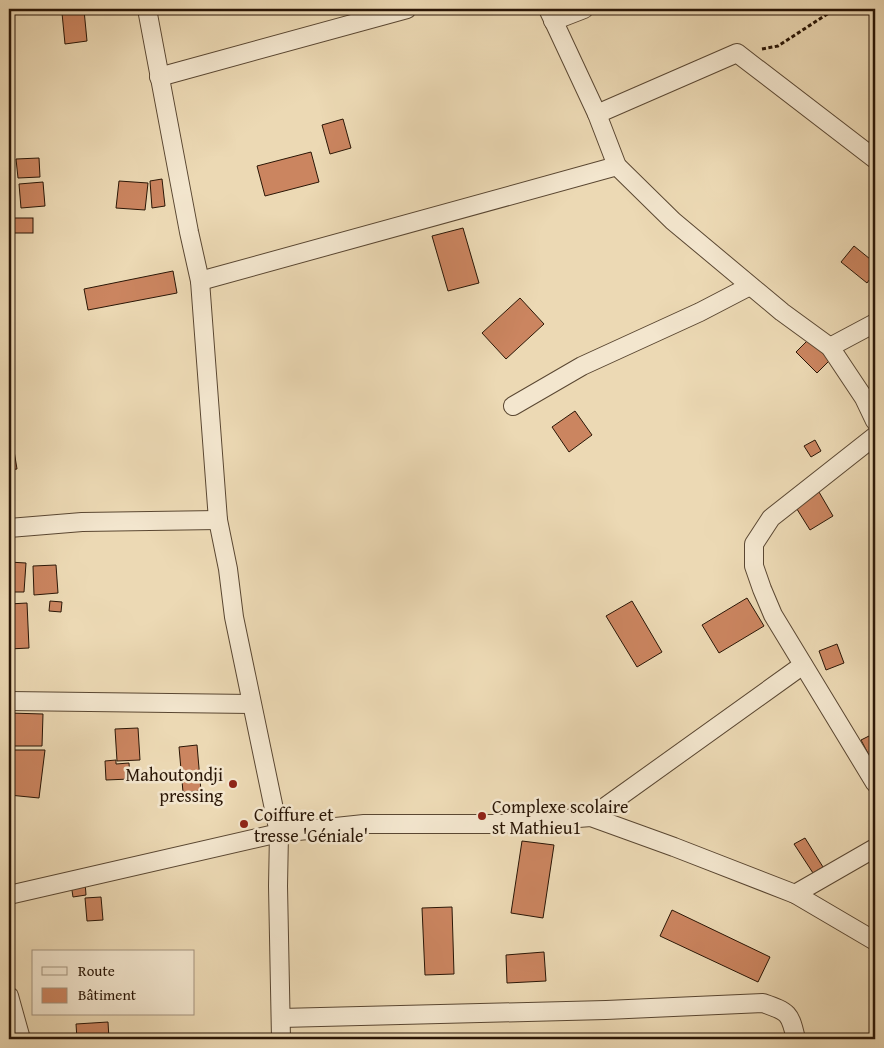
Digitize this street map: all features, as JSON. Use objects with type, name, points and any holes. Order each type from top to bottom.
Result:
[{"type":"street","points":[[147,9],[200,281],[218,520],[228,569],[234,617],[279,833],[278,886],[281,1039]]},
{"type":"street","points":[[159,77],[407,9]]},
{"type":"street","points":[[584,9],[550,15],[597,114],[617,166],[673,221],[782,312],[830,347],[864,398],[875,421]]},
{"type":"street","points":[[597,114],[737,53],[875,159]]},
{"type":"street","points":[[200,281],[617,166]]},
{"type":"street","points":[[513,406],[582,366],[700,312],[750,286]]},
{"type":"street","points":[[830,347],[875,323]]},
{"type":"street","points":[[875,436],[771,518],[754,544],[754,566],[773,615],[875,783]]},
{"type":"street","points":[[9,528],[82,522],[218,520]]},
{"type":"street","points":[[590,817],[803,665]]},
{"type":"street","points":[[9,700],[251,704]]},
{"type":"street","points":[[9,896],[279,833],[364,824],[501,824],[590,817],[795,894],[875,941]]},
{"type":"street","points":[[795,894],[875,848]]},
{"type":"street","points":[[9,996],[21,1039]]},
{"type":"street","points":[[281,1018],[606,1010],[763,1003],[783,1010],[792,1020],[796,1039]]},
{"type":"path","points":[[737,53],[778,46],[835,9]]},
{"type":"building","points":[[84,10],[87,41],[65,44],[62,13]]},
{"type":"building","points":[[343,119],[351,148],[330,154],[322,125]]},
{"type":"building","points":[[311,152],[319,182],[265,196],[257,166]]},
{"type":"building","points":[[39,158],[40,177],[18,178],[16,159]]},
{"type":"building","points":[[162,179],[165,206],[152,208],[150,181]]},
{"type":"building","points":[[119,181],[148,183],[145,210],[116,208]]},
{"type":"building","points":[[43,182],[45,206],[21,208],[19,184]]},
{"type":"building","points":[[14,218],[33,218],[33,233],[14,233]]},
{"type":"building","points":[[463,228],[479,283],[448,291],[432,236]]},
{"type":"building","points":[[854,246],[875,263],[875,272],[867,283],[841,262]]},
{"type":"building","points":[[173,271],[177,293],[88,310],[84,289]]},
{"type":"building","points":[[520,298],[544,324],[506,359],[482,333]]},
{"type":"building","points":[[810,338],[831,359],[817,373],[796,352]]},
{"type":"building","points":[[575,411],[592,435],[569,452],[552,427]]},
{"type":"building","points":[[9,420],[17,469],[9,470]]},
{"type":"building","points":[[815,440],[821,451],[811,457],[804,446]]},
{"type":"building","points":[[819,492],[833,516],[810,530],[795,506]]},
{"type":"building","points":[[9,562],[26,563],[24,592],[9,592]]},
{"type":"building","points":[[56,565],[58,593],[34,595],[33,566]]},
{"type":"building","points":[[747,598],[764,626],[719,653],[702,625]]},
{"type":"building","points":[[50,601],[62,602],[61,612],[49,611]]},
{"type":"building","points":[[632,601],[662,652],[637,667],[606,616]]},
{"type":"building","points":[[27,603],[29,648],[9,649],[9,604]]},
{"type":"building","points":[[837,644],[844,663],[826,670],[819,651]]},
{"type":"building","points":[[9,713],[43,714],[42,746],[9,746]]},
{"type":"building","points":[[138,728],[140,760],[117,761],[115,729]]},
{"type":"building","points":[[875,733],[875,762],[873,763],[861,740]]},
{"type":"building","points":[[197,745],[201,791],[183,792],[179,747]]},
{"type":"building","points":[[9,750],[45,750],[39,798],[9,795]]},
{"type":"building","points":[[116,760],[116,764],[129,763],[130,779],[106,780],[105,761]]},
{"type":"building","points":[[805,838],[823,867],[813,873],[794,844]]},
{"type":"building","points":[[522,841],[554,845],[543,918],[511,913]]},
{"type":"building","points":[[85,882],[86,895],[73,897],[71,884]]},
{"type":"building","points":[[101,897],[103,920],[87,921],[85,898]]},
{"type":"building","points":[[452,907],[454,974],[425,975],[422,908]]},
{"type":"building","points":[[672,910],[770,957],[758,982],[660,936]]},
{"type":"building","points":[[544,952],[546,981],[507,983],[506,955]]},
{"type":"building","points":[[108,1022],[109,1039],[77,1039],[76,1024]]},
{"type":"place","name":"Mahoutondji pressing","points":[[233,784]]},
{"type":"place","name":"Complexe scolaire st Mathieu1","points":[[482,816]]},
{"type":"place","name":"Coiffure et tresse 'Géniale'","points":[[244,824]]}]
